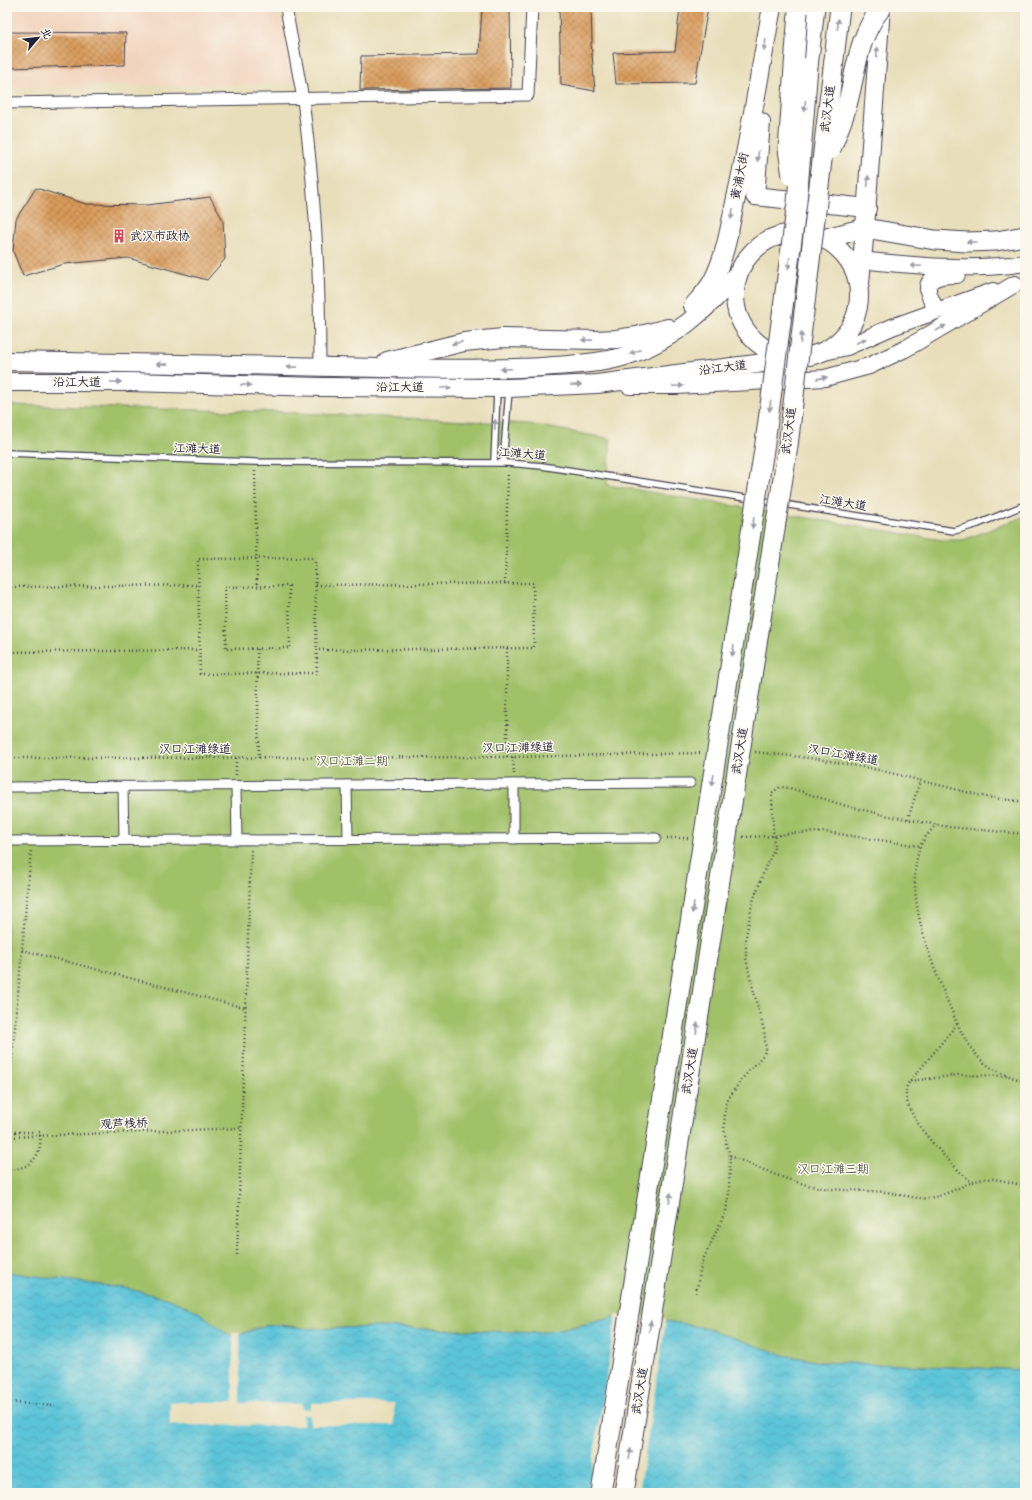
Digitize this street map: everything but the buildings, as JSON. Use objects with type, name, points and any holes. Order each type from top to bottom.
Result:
[{"type":"highway","points":[[797,202],[788,149],[798,7]]},
{"type":"highway","name":"武汉大道","points":[[601,1493],[765,443],[797,202],[808,67],[815,7]]},
{"type":"highway","name":"武汉大道","points":[[624,1493],[788,446],[840,7]]},
{"type":"highway","points":[[820,177],[846,109],[864,36],[881,7]]},
{"type":"highway","points":[[824,239],[865,228],[935,240],[996,242],[1018,238]]},
{"type":"main road","name":"黄浦大街","points":[[670,328],[708,289],[720,262],[741,176],[772,7]]},
{"type":"main road","points":[[824,352],[841,340],[851,327],[858,312],[859,290],[855,260],[865,228],[881,7]]},
{"type":"main road","points":[[759,76],[763,100],[755,196],[867,208]]},
{"type":"main road","points":[[1020,283],[984,293],[936,310],[847,347],[803,358],[792,358],[776,354],[762,347],[750,336],[741,322],[735,301],[737,279],[741,269],[753,251],[771,239],[792,233],[802,233],[824,239],[855,260],[918,266],[966,268],[1025,263]]},
{"type":"main road","points":[[936,310],[928,291],[928,285],[933,280],[945,274],[978,277],[996,266]]},
{"type":"main road","name":"沿江大道","points":[[7,361],[492,369],[597,362],[620,358],[647,347],[693,320],[741,269]]},
{"type":"main road","points":[[597,384],[676,386],[825,378],[869,366],[905,349],[1020,283]]},
{"type":"main road","points":[[363,367],[464,342],[503,338],[616,339],[637,336],[670,328],[693,320]]},
{"type":"main road","name":"沿江大道","points":[[7,382],[128,382],[322,387],[503,388],[597,384],[792,358]]},
{"type":"street","points":[[286,7],[302,99],[316,217],[320,367]]},
{"type":"street","points":[[7,103],[528,95],[532,7]]},
{"type":"street","points":[[7,787],[690,783]]},
{"type":"street","points":[[514,784],[514,839]]},
{"type":"street","points":[[347,785],[348,840]]},
{"type":"street","points":[[236,786],[237,840]]},
{"type":"street","points":[[123,787],[124,840]]},
{"type":"street","points":[[7,841],[656,838]]},
{"type":"lane","points":[[494,462],[503,388]]},
{"type":"lane","points":[[503,388],[505,462]]},
{"type":"lane","name":"江滩大道","points":[[7,453],[254,462],[505,462],[542,466],[948,530],[964,529],[1025,505]]},
{"type":"path","points":[[254,462],[257,587]]},
{"type":"path","points":[[505,462],[505,584]]},
{"type":"path","points":[[315,558],[317,673],[200,674],[198,559],[256,559],[315,558]]},
{"type":"path","points":[[316,585],[533,583],[534,648],[316,650]]},
{"type":"path","points":[[7,587],[199,585]]},
{"type":"path","points":[[289,586],[290,648],[226,649],[225,587],[257,587],[289,586]]},
{"type":"path","points":[[507,648],[508,757]]},
{"type":"path","points":[[257,649],[259,758]]},
{"type":"path","points":[[7,652],[199,650]]},
{"type":"path","name":"汉口江滩绿道","points":[[7,758],[513,757],[703,752]]},
{"type":"path","name":"汉口江滩绿道","points":[[752,752],[818,759],[880,770],[986,797],[1025,802]]},
{"type":"path","points":[[513,757],[514,784]]},
{"type":"path","points":[[236,758],[236,786]]},
{"type":"path","points":[[908,819],[920,781]]},
{"type":"path","points":[[696,1293],[702,1262],[726,1211],[729,1193],[730,1156],[724,1132],[724,1115],[726,1104],[741,1080],[766,1050],[764,1030],[746,958],[746,937],[752,904],[765,868],[774,850],[773,792],[780,787],[790,788],[844,805],[908,819],[936,824],[1025,834]]},
{"type":"path","points":[[936,824],[920,846],[916,874],[917,904],[921,926],[934,968],[958,1024],[971,1047],[982,1061],[996,1070],[1025,1081]]},
{"type":"path","points":[[742,837],[825,832],[920,846]]},
{"type":"path","points":[[656,838],[695,838]]},
{"type":"path","points":[[7,1115],[30,854]]},
{"type":"path","points":[[237,1255],[251,856]]},
{"type":"path","points":[[22,950],[245,1008]]},
{"type":"path","points":[[958,1024],[910,1081],[905,1095],[913,1116],[931,1141],[971,1182]]},
{"type":"path","points":[[910,1081],[958,1075],[1009,1076]]},
{"type":"path","name":"观芦栈桥","points":[[7,1137],[241,1128]]},
{"type":"path","points":[[7,1132],[40,1132],[41,1142],[35,1159],[26,1166],[7,1170]]},
{"type":"path","points":[[730,1156],[782,1177],[818,1187],[886,1192],[929,1198],[952,1192],[971,1182],[988,1179],[1025,1185]]},
{"type":"path","points":[[7,1402],[55,1406]]},
{"type":"shaded area","points":[[7,7],[277,7],[294,84],[7,87]]},
{"type":"green space","name":"汉口江滩二期","points":[[7,405],[280,412],[529,424],[611,439],[607,485],[942,540],[963,540],[1025,516],[1025,1370],[820,1362],[783,1355],[708,1329],[643,1318],[616,1317],[559,1330],[536,1333],[376,1327],[311,1329],[280,1325],[256,1328],[237,1336],[229,1335],[222,1330],[129,1289],[7,1272]]},
{"type":"water","points":[[7,1272],[129,1289],[169,1299],[197,1311],[229,1335],[237,1336],[264,1326],[280,1325],[311,1329],[376,1327],[536,1333],[559,1330],[616,1317],[643,1318],[708,1329],[783,1355],[820,1362],[1025,1370],[1025,1493],[7,1493]]},
{"type":"pier","points":[[616,1315],[666,1319],[639,1493],[588,1493]]},
{"type":"pier","points":[[233,1333],[240,1333],[240,1403],[302,1404],[302,1409],[311,1409],[311,1403],[394,1403],[394,1425],[310,1425],[310,1415],[303,1415],[303,1426],[170,1425],[170,1402],[233,1402]]},
{"type":"place","name":"武汉市政协","points":[[119,236]]},
{"type":"park label","name":"汉口江滩三期","points":[[833,1169]]}]
